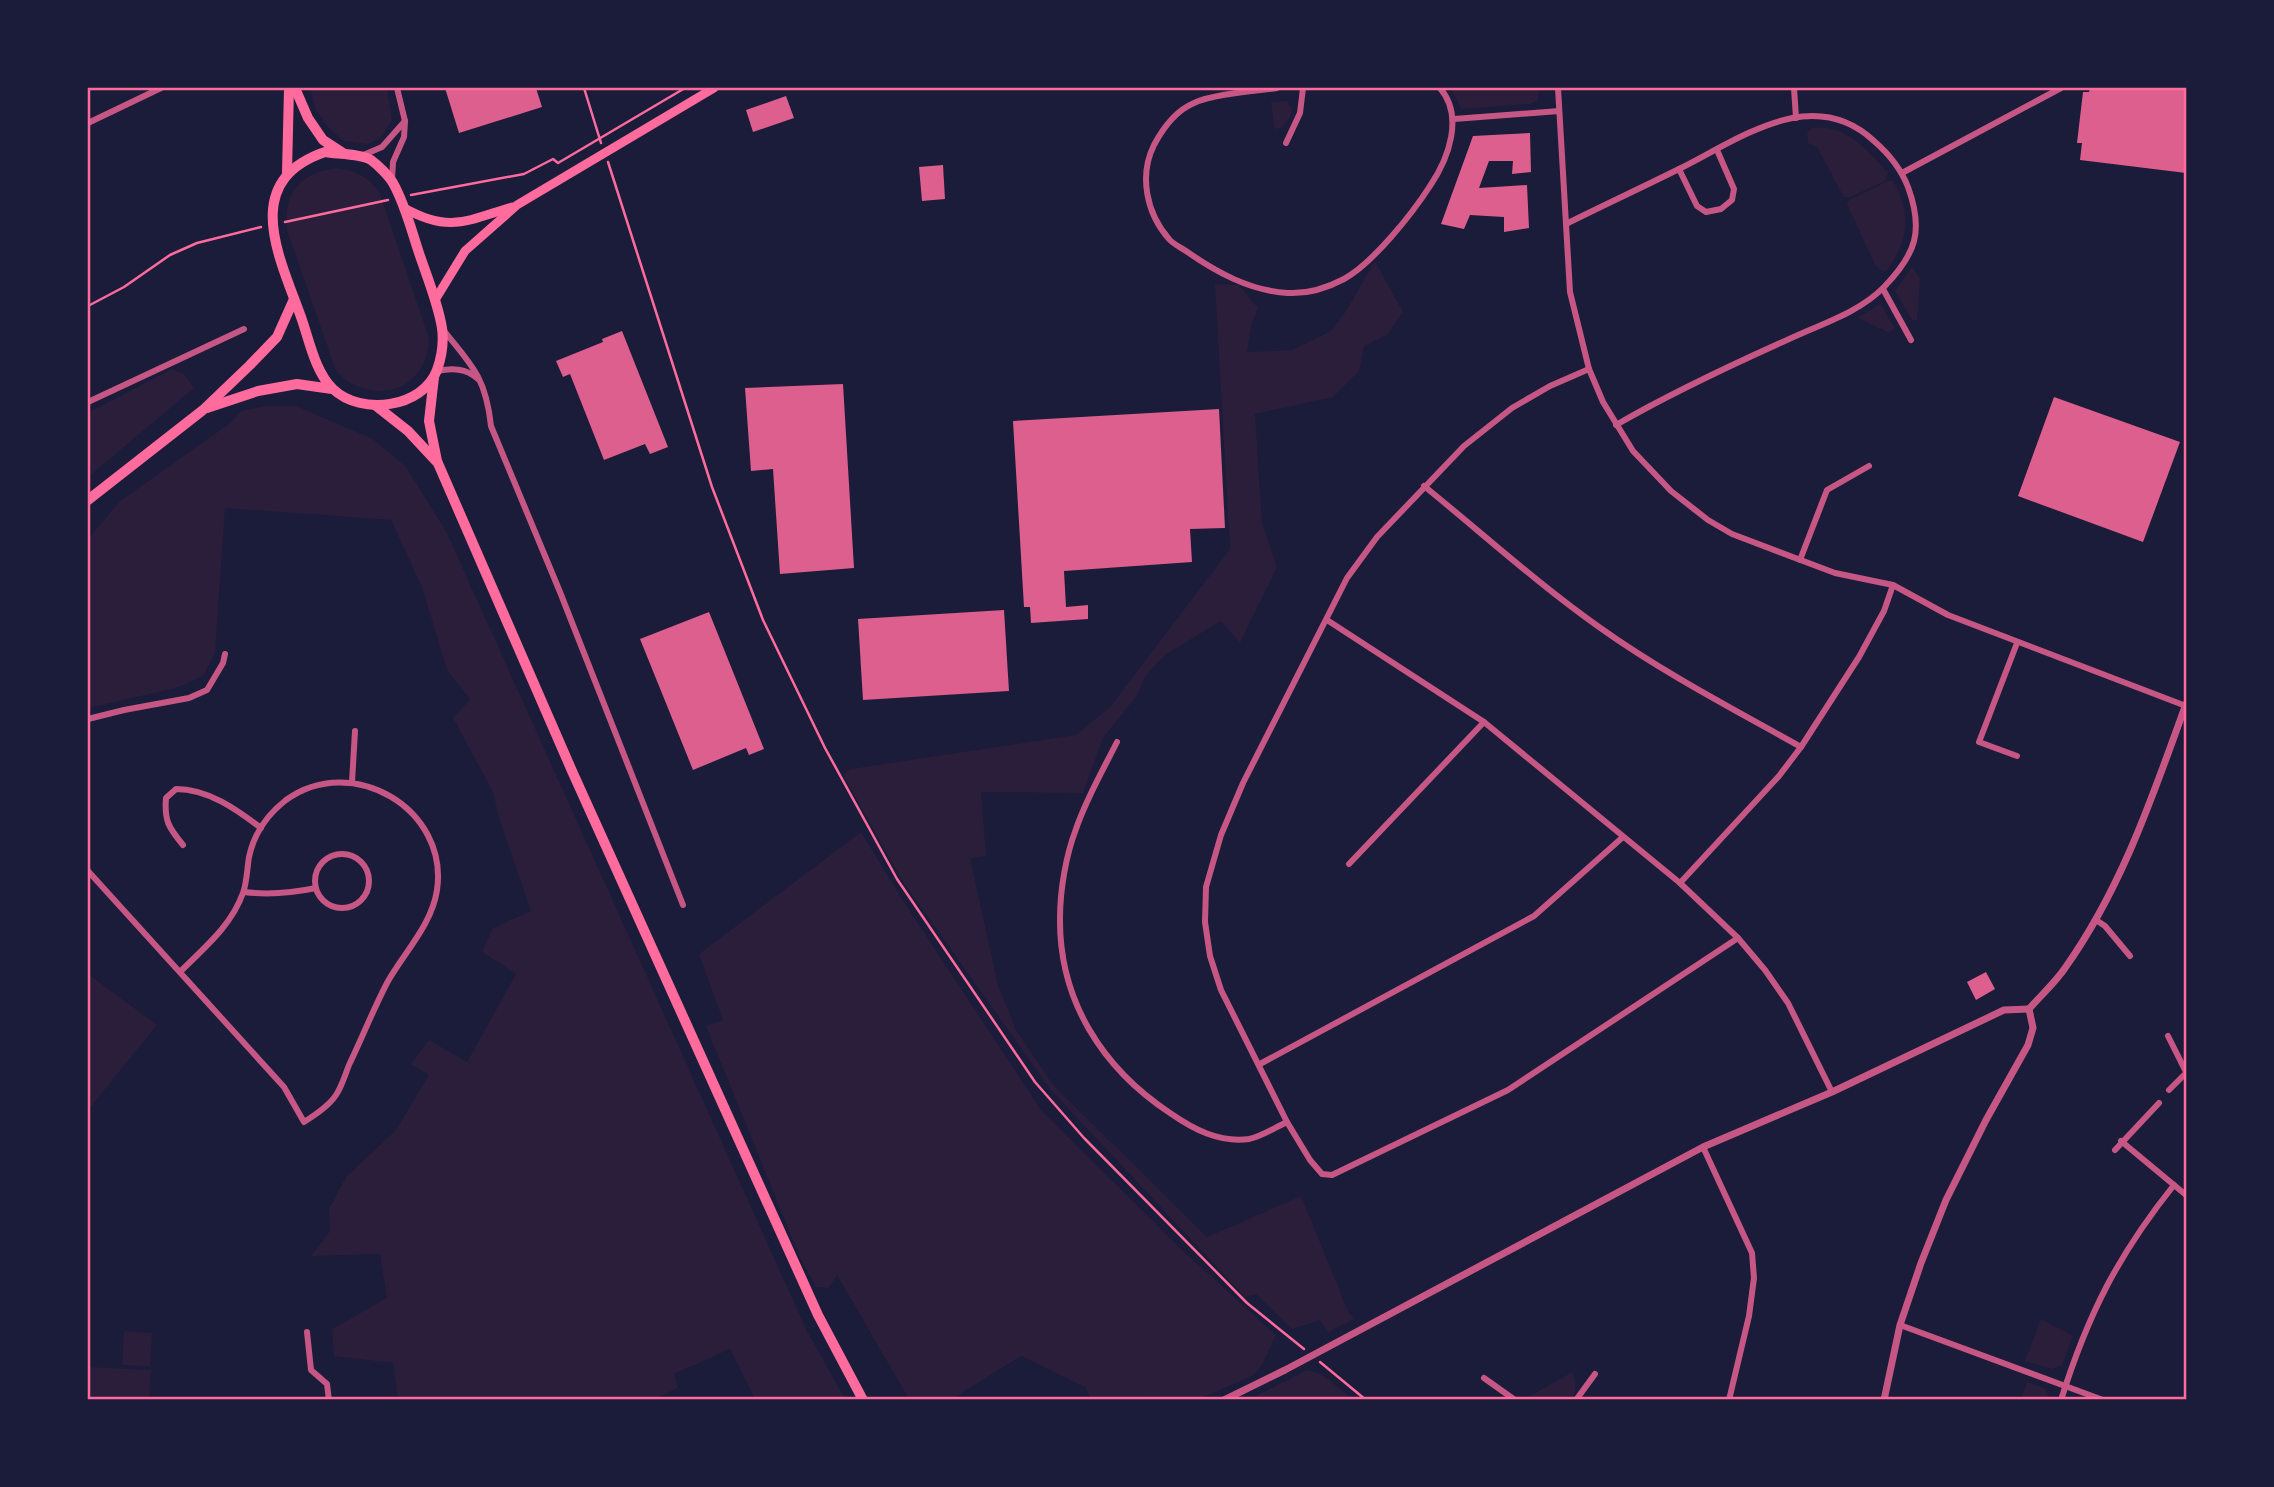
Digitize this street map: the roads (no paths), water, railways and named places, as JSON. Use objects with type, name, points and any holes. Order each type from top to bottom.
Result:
[{"type":"highway","points":[[287,172],[289,88]]},
{"type":"highway","points":[[295,88],[309,118],[323,139],[353,156]]},
{"type":"highway","points":[[332,389],[318,365],[294,299],[277,250],[271,214],[277,191],[287,172],[305,158],[325,152],[370,159],[392,181],[404,208],[442,329],[443,352],[436,373],[429,421],[437,461],[561,746],[818,1315],[863,1399]]},
{"type":"highway","points":[[90,497],[202,410],[277,337],[294,299]]},
{"type":"highway","points":[[202,410],[297,384],[332,389],[348,398],[375,405],[397,402],[416,395],[436,373]]},
{"type":"highway","points":[[375,405],[408,431],[437,461]]},
{"type":"main road","points":[[435,300],[465,251],[517,205],[714,88]]},
{"type":"main road","points":[[404,208],[426,220],[444,223],[464,221],[517,205]]},
{"type":"street","points":[[88,123],[161,88]]},
{"type":"street","points":[[392,181],[393,162],[404,137],[405,121],[397,88]]},
{"type":"street","points":[[1277,88],[1240,90],[1194,103],[1173,117],[1161,131],[1151,151],[1146,197],[1169,240],[1232,279],[1289,293],[1321,289],[1360,269],[1401,224],[1441,169],[1450,145],[1454,119],[1440,88]]},
{"type":"street","points":[[1286,143],[1300,113],[1303,88]]},
{"type":"street","points":[[1224,1399],[1285,1370],[1703,1147],[1832,1092],[2004,1010],[2029,1009],[2064,970],[2096,920],[2140,832],[2186,705],[1948,615],[1893,585],[1835,573],[1732,534],[1708,520],[1671,491],[1633,451],[1603,402],[1589,369],[1570,292],[1558,88]]},
{"type":"street","points":[[1794,88],[1796,118]]},
{"type":"street","points":[[1902,173],[2061,88]]},
{"type":"street","points":[[1454,119],[1559,111]]},
{"type":"street","points":[[1566,224],[1774,121],[1823,116],[1848,121],[1882,149],[1902,173],[1915,206],[1918,232],[1907,260],[1883,289],[1856,308],[1702,380],[1616,425]]},
{"type":"street","points":[[353,156],[382,147],[405,121]]},
{"type":"street","points":[[1679,169],[1697,206],[1706,212],[1721,209],[1732,200],[1734,189],[1717,150]]},
{"type":"street","points":[[1883,289],[1911,340]]},
{"type":"street","points":[[88,402],[244,329]]},
{"type":"street","points":[[442,329],[475,369],[482,383],[495,437],[560,592],[683,905]]},
{"type":"street","points":[[436,373],[450,368],[464,370],[482,383]]},
{"type":"street","points":[[1589,369],[1550,386],[1512,408],[1464,446],[1377,537],[1347,578],[1243,783],[1221,835],[1206,887],[1205,922],[1210,956],[1221,990],[1261,1065],[1287,1122],[1310,1160],[1322,1174],[1332,1175],[1508,1090],[1738,938]]},
{"type":"street","points":[[1800,560],[1827,490],[1869,466]]},
{"type":"street","points":[[1424,486],[1563,601],[1647,660],[1801,747]]},
{"type":"street","points":[[1680,883],[1779,776],[1801,747],[1859,657],[1884,611],[1893,585]]},
{"type":"street","points":[[1327,620],[1483,722],[1680,883],[1738,938],[1788,1003],[1832,1092]]},
{"type":"street","points":[[2017,643],[1979,742],[2017,756]]},
{"type":"street","points":[[88,719],[189,698],[207,690],[223,663],[225,654]]},
{"type":"street","points":[[1349,864],[1483,722]]},
{"type":"street","points":[[352,782],[355,731]]},
{"type":"street","points":[[1116,742],[1076,829],[1066,869],[1059,916],[1062,963],[1072,997],[1088,1029],[1116,1069],[1152,1101],[1194,1129],[1219,1137],[1250,1139],[1287,1122]]},
{"type":"street","points":[[88,871],[284,1087],[304,1122],[336,1096],[387,984],[432,911],[437,893],[438,866],[424,828],[397,799],[385,792],[352,782],[325,783],[300,792],[278,807],[261,828],[250,854],[244,892],[227,926],[181,971]]},
{"type":"street","points":[[183,845],[169,827],[165,811],[166,798],[176,789],[195,789],[237,810],[261,828]]},
{"type":"street","points":[[1261,1065],[1534,916],[1623,837]]},
{"type":"street","points":[[344,854],[360,861],[369,875],[367,893],[353,906],[344,908],[327,903],[316,888],[317,871],[328,858],[336,855],[344,854]]},
{"type":"street","points":[[244,892],[273,894],[316,888]]},
{"type":"street","points":[[2096,920],[2105,926],[2130,956]]},
{"type":"street","points":[[1884,1399],[1900,1325],[1921,1263],[1946,1200],[2028,1045],[2033,1028],[2029,1009]]},
{"type":"street","points":[[2168,1036],[2186,1073],[2169,1090]]},
{"type":"street","points":[[2115,1150],[2159,1103]]},
{"type":"street","points":[[2121,1141],[2186,1195]]},
{"type":"street","points":[[1703,1147],[1752,1253],[1754,1278],[1749,1316],[1729,1399]]},
{"type":"street","points":[[2061,1399],[2086,1328],[2112,1274],[2142,1225],[2174,1185]]},
{"type":"street","points":[[1900,1325],[2104,1399]]},
{"type":"street","points":[[307,1332],[311,1370],[327,1384],[329,1399]]},
{"type":"street","points":[[1576,1399],[1595,1374]]},
{"type":"street","points":[[1484,1378],[1515,1399]]}]
